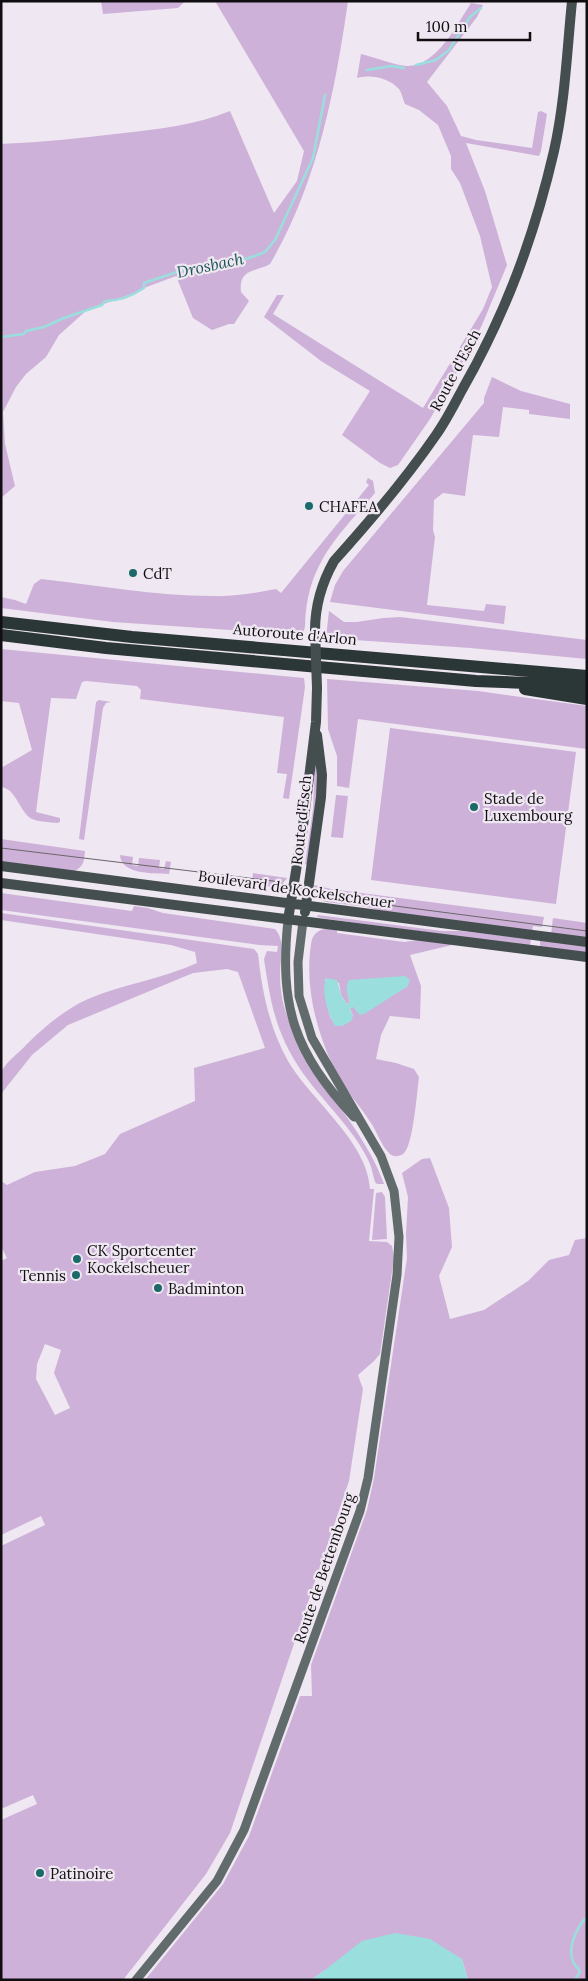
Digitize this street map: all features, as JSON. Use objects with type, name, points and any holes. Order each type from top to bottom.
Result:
[{"type":"highway","name":"Autoroute d'Arlon","points":[[1,622],[132,637],[587,676]]},
{"type":"highway","name":"Autoroute d'Arlon","points":[[1,636],[106,648],[476,681],[552,684],[587,688]]},
{"type":"highway","points":[[476,681],[587,699]]},
{"type":"main road","name":"Route d'Esch","points":[[288,920],[298,862],[316,722],[315,631],[318,601],[326,576],[334,562],[400,486],[437,433],[481,356],[511,292],[536,220],[554,150],[562,100],[572,1]]},
{"type":"main road","name":"Route d'Esch","points":[[303,921],[321,797],[322,775],[316,722]]},
{"type":"main road","name":"Boulevard de Kockelscheuer","points":[[1,866],[587,942]]},
{"type":"main road","name":"Boulevard de Kockelscheuer","points":[[1,883],[587,957]]},
{"type":"main road","name":"Route de Bettembourg","points":[[288,920],[285,983],[291,1017],[298,1038],[307,1056],[328,1086],[365,1128]]},
{"type":"main road","name":"Route de Bettembourg","points":[[136,1980],[216,1881],[244,1830],[360,1511],[368,1478],[399,1258],[399,1237],[394,1190],[384,1162],[312,1038],[302,1009],[299,996],[298,962],[303,921]]},
{"type":"shaded area","points":[[101,1],[185,1],[178,8],[103,14]]},
{"type":"shaded area","points":[[215,1],[348,1],[337,69],[322,137],[300,202],[270,264],[250,272],[242,279],[241,292],[249,301],[234,324],[212,330],[193,318],[176,276],[87,310],[59,335],[46,357],[26,374],[16,387],[3,412],[5,444],[15,486],[1,498],[1,144],[78,138],[164,128],[204,120],[230,111],[274,213],[297,181],[304,151]]},
{"type":"shaded area","points":[[471,3],[483,5],[477,17],[427,82],[447,106],[461,136],[476,140],[532,148],[538,112],[541,111],[547,114],[541,151],[539,156],[466,143],[485,191],[507,265],[482,325],[466,357],[430,419],[398,465],[390,468],[380,463],[342,435],[370,391],[321,361],[264,317],[277,295],[284,295],[273,314],[423,408],[483,309],[492,287],[480,236],[460,183],[451,169],[451,156],[438,125],[419,110],[405,104],[399,89],[390,82],[374,77],[357,78],[361,54],[406,66],[427,60],[445,43]]},
{"type":"shaded area","points":[[492,377],[521,391],[570,404],[570,419],[529,414],[529,410],[503,407],[499,437],[473,435],[465,496],[443,493],[434,500],[433,530],[435,537],[427,605],[484,611],[486,604],[506,606],[504,624],[330,602],[335,585],[343,571],[484,403]]},
{"type":"shaded area","points":[[368,478],[373,481],[375,493],[337,538],[318,568],[311,585],[303,635],[113,622],[1,608],[1,597],[26,604],[34,584],[41,579],[191,596],[236,595],[276,589],[281,593],[369,485],[366,482]]},
{"type":"shaded area","points":[[329,611],[344,622],[400,617],[587,640],[587,659],[470,648],[326,638]]},
{"type":"shaded area","points":[[1,649],[304,678],[305,687],[289,799],[283,798],[287,774],[277,773],[284,717],[140,699],[141,690],[137,686],[86,681],[82,682],[76,699],[51,698],[36,812],[60,818],[60,822],[44,822],[32,819],[11,792],[1,787],[1,768],[32,750],[19,703],[1,701]]},
{"type":"shaded area","points":[[327,679],[478,691],[587,706],[587,749],[358,719],[349,788],[337,786],[337,756],[328,729]]},
{"type":"shaded area","points":[[99,700],[111,702],[106,703],[103,708],[84,840],[79,839],[96,702]]},
{"type":"shaded area","name":"Stade de Luxembourg","points":[[390,728],[576,752],[556,904],[371,880]]},
{"type":"shaded area","points":[[315,764],[317,764],[318,782],[308,865],[305,864],[313,809]]},
{"type":"shaded area","points":[[336,795],[348,796],[343,838],[331,837]]},
{"type":"shaded area","points":[[1,839],[85,851],[84,861],[80,868],[74,871],[1,863]]},
{"type":"shaded area","points":[[120,855],[133,857],[132,865],[138,866],[139,858],[160,860],[159,868],[164,869],[166,861],[171,862],[169,874],[132,870],[122,862]]},
{"type":"shaded area","points":[[253,873],[287,878],[276,886],[252,885]]},
{"type":"shaded area","points":[[314,885],[331,889],[544,917],[542,927],[533,926],[532,932],[386,913],[368,907],[325,902],[315,895]]},
{"type":"shaded area","points":[[1,893],[132,911],[134,906],[163,913],[275,929],[280,939],[282,950],[280,978],[283,1000],[295,1037],[308,1062],[366,1147],[384,1184],[377,1184],[375,1182],[370,1164],[355,1138],[303,1074],[282,1036],[271,999],[264,959],[267,951],[277,952],[278,946],[1,910]]},
{"type":"shaded area","points":[[1,913],[254,949],[258,954],[267,1009],[281,1048],[298,1075],[349,1138],[359,1155],[367,1172],[370,1189],[374,1189],[369,1241],[387,1242],[392,1246],[394,1258],[380,1354],[358,1375],[363,1389],[349,1481],[230,1833],[206,1874],[123,1980],[1,1980],[1,1820],[37,1804],[33,1795],[1,1809],[1,1546],[45,1525],[41,1516],[1,1535],[1,1261],[7,1258],[1,1246],[1,1181],[7,1185],[35,1172],[75,1166],[105,1154],[120,1134],[195,1101],[194,1068],[265,1048],[238,972],[227,969],[193,973],[68,1025],[32,1055],[1,1094],[2,1070],[55,1019],[88,999],[184,969],[197,963],[195,952],[171,945],[1,920]],"holes":[[[45,1344],[61,1350],[54,1373],[70,1408],[55,1415],[36,1379],[37,1364]]]},
{"type":"shaded area","points":[[318,915],[442,931],[461,931],[531,939],[530,946],[327,919],[317,917]]},
{"type":"shaded area","points":[[553,918],[587,923],[587,939],[551,934]]},
{"type":"shaded area","points":[[337,928],[337,933],[404,942],[418,940],[451,943],[452,945],[410,955],[421,986],[420,1019],[390,1016],[381,1035],[376,1059],[414,1069],[419,1077],[409,1142],[406,1150],[400,1156],[392,1155],[386,1150],[371,1123],[341,1081],[327,1053],[314,1011],[309,966],[311,942],[317,932]],"holes":[[[325,979],[339,983],[341,995],[347,1004],[350,1002],[348,998],[364,1014],[360,1014],[353,1006],[350,1008],[353,1016],[331,1019],[327,1006]]]},
{"type":"shaded area","points":[[540,940],[587,946],[587,953],[540,947]]},
{"type":"shaded area","points":[[430,1158],[449,1208],[452,1247],[439,1276],[450,1319],[484,1310],[528,1281],[549,1260],[569,1255],[575,1240],[587,1238],[587,1980],[468,1980],[462,1959],[325,1970],[311,1980],[145,1980],[223,1884],[249,1836],[300,1696],[312,1696],[311,1665],[367,1510],[374,1478],[407,1258],[408,1197],[402,1173],[422,1159]]},
{"type":"shaded area","points":[[382,1192],[385,1197],[387,1239],[372,1240],[376,1193]]},
{"type":"water","points":[[405,976],[410,980],[408,986],[364,1014],[360,1015],[353,1007],[350,1009],[353,1016],[351,1021],[342,1026],[335,1026],[326,1002],[324,989],[326,978],[337,980],[341,995],[347,1004],[350,1002],[347,991],[349,980]]},
{"type":"water","points":[[395,1933],[430,1939],[462,1959],[468,1980],[311,1980],[362,1941]]},
{"type":"waterway","name":"Drosbach","points":[[416,65],[436,60],[449,50],[470,17],[481,8]]},
{"type":"waterway","name":"Drosbach","points":[[367,70],[391,66],[404,68]]},
{"type":"waterway","name":"Drosbach","points":[[1,337],[24,334],[26,331],[44,327],[102,305],[105,301],[125,298],[144,288],[144,283],[186,269],[222,266],[265,252],[275,240],[313,158],[325,95]]},
{"type":"waterway","points":[[575,1980],[580,1971],[574,1964],[571,1956],[572,1944],[577,1931],[587,1917]]},
{"type":"tram line","points":[[1,848],[273,881],[349,900],[587,931]]},
{"type":"place","name":"CHAFEA","points":[[309,506]]},
{"type":"place","name":"CdT","points":[[133,573]]},
{"type":"place","name":"Stade de Luxembourg","points":[[474,807]]},
{"type":"place","name":"CK Sportcenter Kockelscheuer","points":[[77,1259]]},
{"type":"place","name":"Tennis","points":[[76,1275]]},
{"type":"place","name":"Badminton","points":[[158,1288]]},
{"type":"place","name":"Patinoire","points":[[40,1873]]}]
